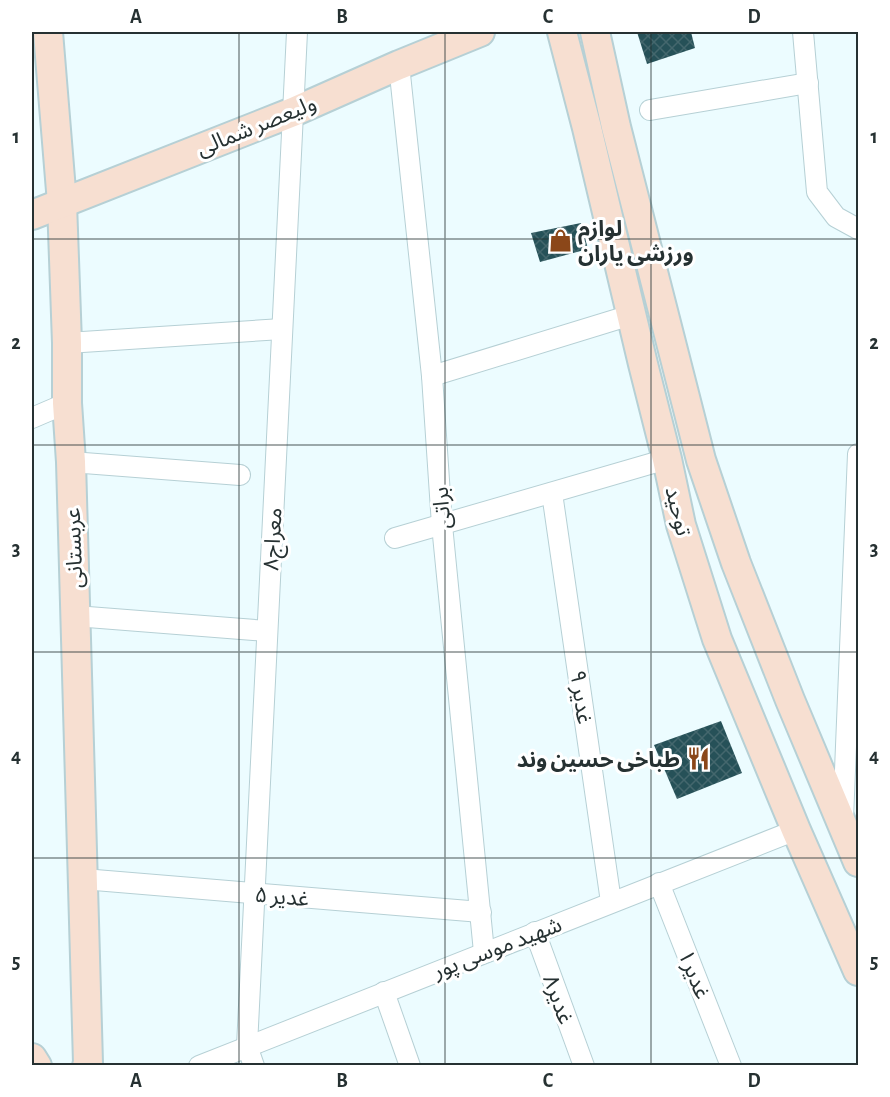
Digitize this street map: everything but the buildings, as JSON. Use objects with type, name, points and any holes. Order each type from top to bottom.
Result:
[{"type":"main road","name":"عربستانی","points":[[48,32],[62,203],[89,1065]]},
{"type":"main road","name":"ولیعصر شمالی","points":[[32,215],[293,112],[399,64],[480,32]]},
{"type":"main road","name":"توحید","points":[[562,32],[667,459],[681,525],[692,561],[717,639],[796,830],[858,971]]},
{"type":"main road","name":"توحید","points":[[595,32],[616,127],[701,460],[736,563],[858,862]]},
{"type":"main road","points":[[692,561],[729,541]]},
{"type":"main road","points":[[32,1058],[37,1065]]},
{"type":"street","name":"معراج۸","points":[[247,1046],[297,32]]},
{"type":"street","points":[[803,32],[817,192],[836,217],[858,229]]},
{"type":"street","name":"براتی","points":[[399,64],[432,376],[442,525],[484,952]]},
{"type":"street","points":[[650,110],[808,83]]},
{"type":"street","points":[[432,376],[631,315]]},
{"type":"street","points":[[67,343],[282,329]]},
{"type":"street","points":[[32,418],[67,402]]},
{"type":"street","points":[[843,824],[858,454]]},
{"type":"street","points":[[395,538],[667,459]]},
{"type":"street","points":[[71,462],[240,475]]},
{"type":"street","name":"غدیر ۹","points":[[552,493],[611,902]]},
{"type":"street","points":[[75,616],[267,631]]},
{"type":"street","name":"شهید موسی پور","points":[[199,1065],[796,830]]},
{"type":"street","name":"غدیر ۵","points":[[83,879],[481,912]]},
{"type":"street","name":"غدیر۱","points":[[659,884],[731,1065]]},
{"type":"street","name":"غدیر۸","points":[[535,932],[584,1065]]},
{"type":"street","points":[[384,992],[410,1065]]},
{"type":"street","points":[[247,1046],[254,1065]]},
{"type":"place","name":"لوازم ورزشی یاران","points":[[560,241]]},
{"type":"place","name":"طباخی حسین وند","points":[[698,759]]}]
